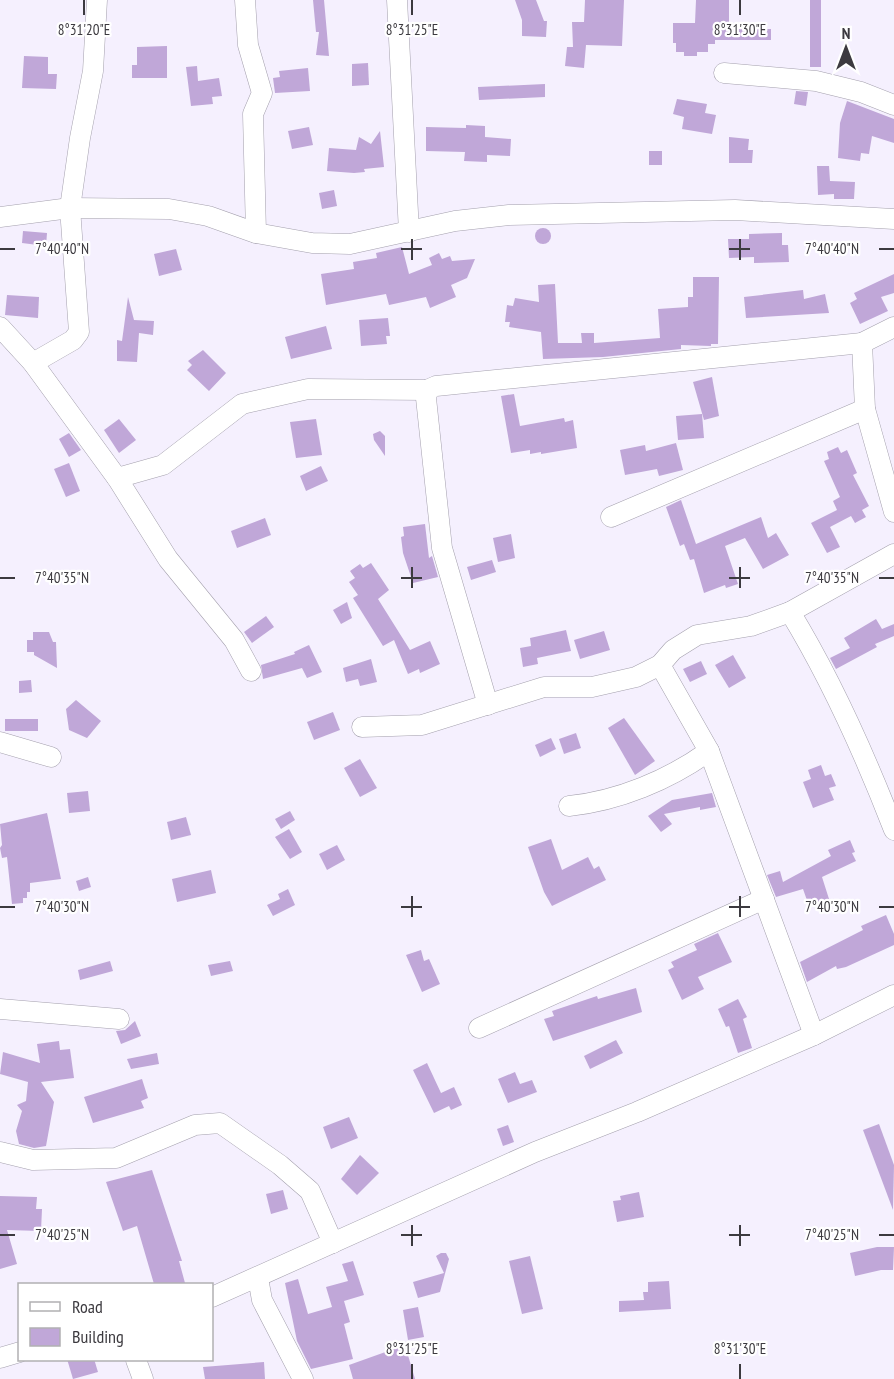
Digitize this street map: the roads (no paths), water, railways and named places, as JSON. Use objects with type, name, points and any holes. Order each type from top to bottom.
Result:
[{"type":"street","points":[[33,363],[73,340],[79,332],[70,208],[93,71],[97,0]]},
{"type":"street","points":[[245,0],[248,45],[262,93],[253,114],[256,233]]},
{"type":"street","points":[[397,0],[409,232]]},
{"type":"street","points":[[724,73],[816,81],[861,92],[894,105]]},
{"type":"street","points":[[0,217],[70,208],[169,209],[208,216],[256,233],[312,243],[350,244],[455,221],[508,215],[745,210],[841,218],[894,219]]},
{"type":"street","points":[[0,327],[33,363],[117,478],[168,559],[234,640],[251,671]]},
{"type":"street","points":[[117,478],[163,465],[242,404],[308,388],[427,390],[436,386],[862,343],[894,327]]},
{"type":"street","points":[[862,343],[865,409],[894,512]]},
{"type":"street","points":[[427,390],[442,548],[488,705]]},
{"type":"street","points":[[611,517],[865,409]]},
{"type":"street","points":[[362,727],[422,725],[544,687],[592,687],[636,676],[660,665],[673,650],[697,635],[752,626],[790,612],[894,554]]},
{"type":"street","points":[[790,612],[823,668],[871,771],[894,830]]},
{"type":"street","points":[[660,665],[709,751],[814,1035]]},
{"type":"street","points":[[0,742],[51,757]]},
{"type":"street","points":[[569,806],[598,803],[683,770],[709,751]]},
{"type":"street","points":[[478,1028],[764,899]]},
{"type":"street","points":[[213,1297],[535,1152],[637,1112],[814,1035],[894,995]]},
{"type":"street","points":[[0,1009],[119,1019]]},
{"type":"street","points":[[0,1152],[33,1160],[116,1158],[195,1125],[220,1123],[280,1165],[310,1191],[333,1243]]},
{"type":"street","points":[[249,1282],[262,1300],[303,1379]]},
{"type":"street","points":[[0,1358],[18,1353]]},
{"type":"street","points":[[137,1361],[143,1379]]}]
